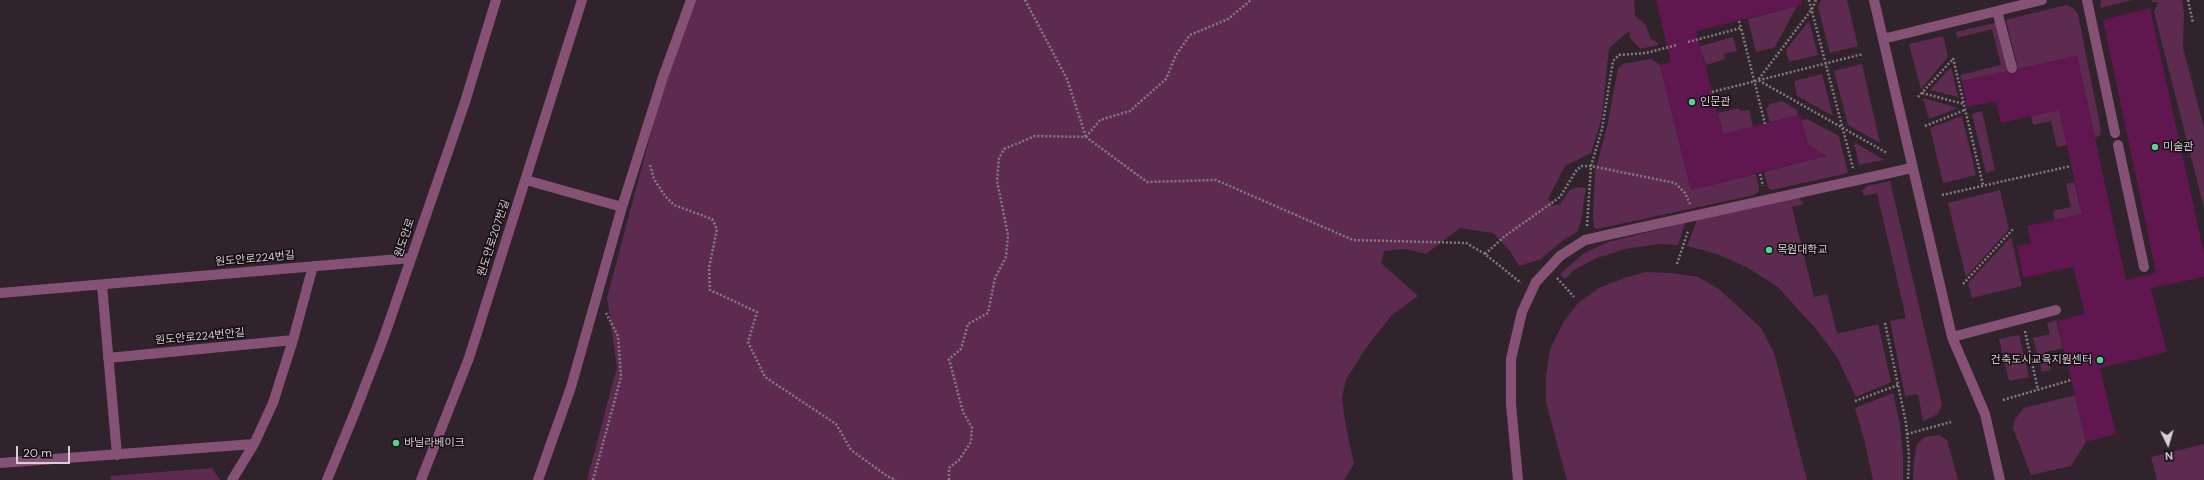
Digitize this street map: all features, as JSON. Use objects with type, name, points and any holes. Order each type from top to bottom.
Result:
[{"type":"street","name":"원도안로","points":[[327,480],[358,406],[411,258],[465,102],[496,0]]},
{"type":"street","name":"원도안로207번길","points":[[421,480],[469,358],[582,0]]},
{"type":"street","points":[[538,480],[571,387],[622,207],[663,77],[691,0]]},
{"type":"street","points":[[1874,0],[1952,337],[1985,414],[2000,480]]},
{"type":"street","points":[[1883,39],[2042,0]]},
{"type":"street","points":[[2087,0],[2115,133]]},
{"type":"street","points":[[1997,11],[2012,68]]},
{"type":"street","points":[[2118,145],[2144,267]]},
{"type":"street","points":[[1518,480],[1511,404],[1511,359],[1522,312],[1536,282],[1560,256],[1585,240],[1912,168]]},
{"type":"street","points":[[526,180],[622,207]]},
{"type":"street","name":"원도안로224번길","points":[[0,293],[411,258]]},
{"type":"street","points":[[232,480],[254,444],[273,403],[293,340],[313,266]]},
{"type":"street","points":[[102,285],[117,455]]},
{"type":"street","points":[[1952,337],[2056,310]]},
{"type":"street","name":"원도안로224번안길","points":[[108,358],[293,340]]},
{"type":"street","points":[[0,463],[254,444]]},
{"type":"path","points":[[1025,0],[1067,79],[1086,137]]},
{"type":"path","points":[[1086,137],[1100,120],[1130,111],[1166,79],[1176,55],[1190,35],[1228,19],[1251,0]]},
{"type":"path","points":[[1809,0],[1856,180]]},
{"type":"path","points":[[1758,80],[1812,9],[1816,0]]},
{"type":"path","points":[[2188,0],[2193,23]]},
{"type":"path","points":[[1739,21],[1764,124]]},
{"type":"path","points":[[1688,42],[1741,28]]},
{"type":"path","points":[[1585,240],[1591,166],[1602,129],[1613,61],[1615,57],[1646,53],[1677,45]]},
{"type":"path","points":[[1712,92],[1863,54]]},
{"type":"path","points":[[1918,97],[1953,58],[1983,185]]},
{"type":"path","points":[[1758,80],[1887,153]]},
{"type":"path","points":[[1922,93],[1964,105]]},
{"type":"path","points":[[1925,126],[1965,110]]},
{"type":"path","points":[[949,480],[949,468],[959,460],[971,442],[972,428],[963,412],[949,359],[961,349],[968,324],[988,313],[994,278],[1006,257],[1008,235],[997,181],[999,158],[1004,149],[1035,136],[1086,137],[1147,182],[1216,180],[1352,240],[1466,243],[1485,254],[1524,286]]},
{"type":"path","points":[[650,164],[654,179],[665,196],[674,205],[712,219],[717,229],[709,268],[710,290],[757,312],[748,342],[765,377],[836,424],[851,450],[887,476],[896,480]]},
{"type":"path","points":[[1485,254],[1505,236],[1560,197],[1576,171],[1581,166],[1591,166],[1675,183],[1685,193],[1688,200]]},
{"type":"path","points":[[1942,195],[2071,166]]},
{"type":"path","points":[[1760,174],[1763,187]]},
{"type":"path","points":[[1677,264],[1690,225]]},
{"type":"path","points":[[1963,284],[2014,228]]},
{"type":"path","points":[[1562,282],[1574,297]]},
{"type":"path","points":[[593,480],[621,377],[618,336],[597,298]]},
{"type":"path","points":[[1885,323],[1907,434],[1908,480]]},
{"type":"path","points":[[2024,330],[2038,390]]},
{"type":"path","points":[[2004,400],[2071,380]]},
{"type":"path","points":[[1855,401],[1898,385]]},
{"type":"path","points":[[1907,434],[1951,422]]},
{"type":"shaded area","points":[[693,0],[1634,0],[1635,16],[1645,24],[1651,39],[1658,43],[1658,45],[1640,49],[1631,39],[1629,31],[1609,48],[1602,117],[1591,153],[1565,166],[1548,199],[1553,205],[1559,205],[1570,190],[1578,187],[1586,188],[1581,221],[1577,232],[1563,240],[1541,259],[1519,266],[1510,251],[1493,233],[1460,228],[1426,254],[1406,249],[1384,251],[1381,263],[1418,296],[1392,315],[1365,349],[1346,380],[1342,397],[1345,422],[1354,464],[1344,480],[587,480],[617,367],[607,298],[662,91]]},
{"type":"shaded area","points":[[1821,0],[1847,0],[1858,46],[1830,53],[1818,7]]},
{"type":"shaded area","points":[[2101,0],[2132,0],[2100,8]]},
{"type":"shaded area","points":[[2151,0],[2182,0],[2184,13],[2183,48],[2204,128],[2204,208],[2154,12],[2158,2],[2152,2]]},
{"type":"shaded area","points":[[2066,5],[2073,8],[2078,14],[2101,130],[2100,135],[2095,138],[2077,56],[2018,69],[2006,20]]},
{"type":"shaded area","points":[[1797,6],[1775,47],[1756,52],[1748,19]]},
{"type":"shaded area","points":[[1809,21],[1818,55],[1789,62],[1786,50]]},
{"type":"shaded area","points":[[1995,23],[2008,71],[1962,81],[1960,75],[2001,65],[1992,29],[1957,38],[1956,32]]},
{"type":"shaded area","points":[[1943,36],[1948,57],[1921,89],[1909,44]]},
{"type":"shaded area","points":[[1733,37],[1737,51],[1724,54],[1725,59],[1706,65],[1703,55],[1692,57],[1690,49]]},
{"type":"shaded area","points":[[1651,59],[1660,65],[1691,190],[1756,174],[1759,187],[1758,192],[1754,195],[1597,229],[1594,227],[1593,218],[1595,171],[1607,127],[1618,68],[1623,64]]},
{"type":"shaded area","points":[[1862,64],[1880,143],[1848,125],[1834,71]]},
{"type":"shaded area","points":[[1951,67],[1958,97],[1930,90]]},
{"type":"shaded area","points":[[1822,74],[1833,116],[1797,96],[1794,81]]},
{"type":"shaded area","points":[[1923,98],[1958,108],[1929,119]]},
{"type":"shaded area","points":[[1782,101],[1797,110],[1798,116],[1770,122],[1766,109],[1770,104]]},
{"type":"shaded area","points":[[1739,108],[1740,111],[1749,110],[1753,127],[1723,134],[1718,113]]},
{"type":"shaded area","points":[[2059,110],[2067,145],[2057,147],[2051,121],[2033,125],[2031,116]]},
{"type":"shaded area","points":[[1982,111],[1995,170],[1986,173],[1972,114]]},
{"type":"shaded area","points":[[1962,116],[1976,175],[1943,183],[1930,128]]},
{"type":"shaded area","points":[[1807,119],[1839,136],[1848,173],[1772,190],[1768,188],[1764,172],[1826,156],[1808,145],[1801,120]]},
{"type":"shaded area","points":[[1854,142],[1884,160],[1859,165]]},
{"type":"shaded area","points":[[1890,181],[1942,405],[1938,414],[1923,421],[1918,394],[1905,396],[1890,321],[1906,318],[1877,193],[1864,196],[1862,191],[1867,186]]},
{"type":"shaded area","points":[[2074,182],[2082,214],[2055,220],[2053,211],[2071,207],[2066,184]]},
{"type":"shaded area","points":[[2000,190],[2009,229],[1966,277],[1948,203]]},
{"type":"shaded area","points":[[1799,198],[1804,204],[1792,207],[1814,297],[1827,294],[1837,334],[1878,324],[1891,382],[1856,397],[1837,357],[1816,329],[1778,287],[1748,268],[1717,254],[1687,246],[1697,220]]},
{"type":"shaded area","points":[[1685,223],[1678,245],[1659,244],[1625,249],[1597,258],[1574,270],[1565,279],[1560,274],[1584,253],[1608,242]]},
{"type":"shaded area","points":[[2011,237],[2022,286],[1972,298],[1968,283]]},
{"type":"shaded area","points":[[1646,272],[1671,273],[1698,277],[1719,289],[1761,328],[1774,353],[1807,480],[1567,480],[1546,403],[1546,376],[1550,349],[1564,321],[1578,303],[1599,288],[1624,278]]},
{"type":"shaded area","points":[[2056,320],[2063,348],[2046,352],[2051,370],[2042,372],[2033,338],[2050,334],[2047,323]]},
{"type":"shaded area","points":[[2019,335],[2029,377],[2009,381],[1999,339]]},
{"type":"shaded area","points":[[1893,393],[1900,424],[1903,457],[1903,480],[1873,480],[1864,439],[1855,408]]},
{"type":"shaded area","points":[[2075,395],[2086,442],[2071,466],[2031,475],[2013,428],[2015,419],[2024,408]]},
{"type":"shaded area","points":[[1939,435],[1947,440],[1958,480],[1913,480],[1914,460],[1917,444],[1925,437]]},
{"type":"shaded area","points":[[2204,444],[2204,480],[2157,480],[2151,457]]},
{"type":"shaded area","points":[[212,468],[220,480],[111,480],[110,476]]},
{"type":"building","name":"인문관","points":[[1656,0],[1801,0],[1802,5],[1696,31],[1723,134],[1800,115],[1808,145],[1826,156],[1691,190],[1660,65],[1671,62]]},
{"type":"building","name":"미술관","points":[[2150,8],[2204,253],[2204,277],[2151,288],[2167,352],[2100,368],[2116,434],[2086,442],[2057,321],[2085,314],[2073,267],[2023,278],[2017,246],[2031,243],[2027,226],[2082,214],[2059,110],[2001,123],[1996,101],[1967,107],[1962,81],[2007,71],[2013,74],[2018,69],[2077,56],[2126,280],[2156,273],[2103,20]]},
{"type":"place","name":"인문관","points":[[1692,102]]},
{"type":"place","name":"미술관","points":[[2155,147]]},
{"type":"place","name":"목원대학교","points":[[1769,250]]},
{"type":"place","name":"건축도시교육지원센터","points":[[2100,360]]},
{"type":"place","name":"바닐라베이크","points":[[396,443]]}]
